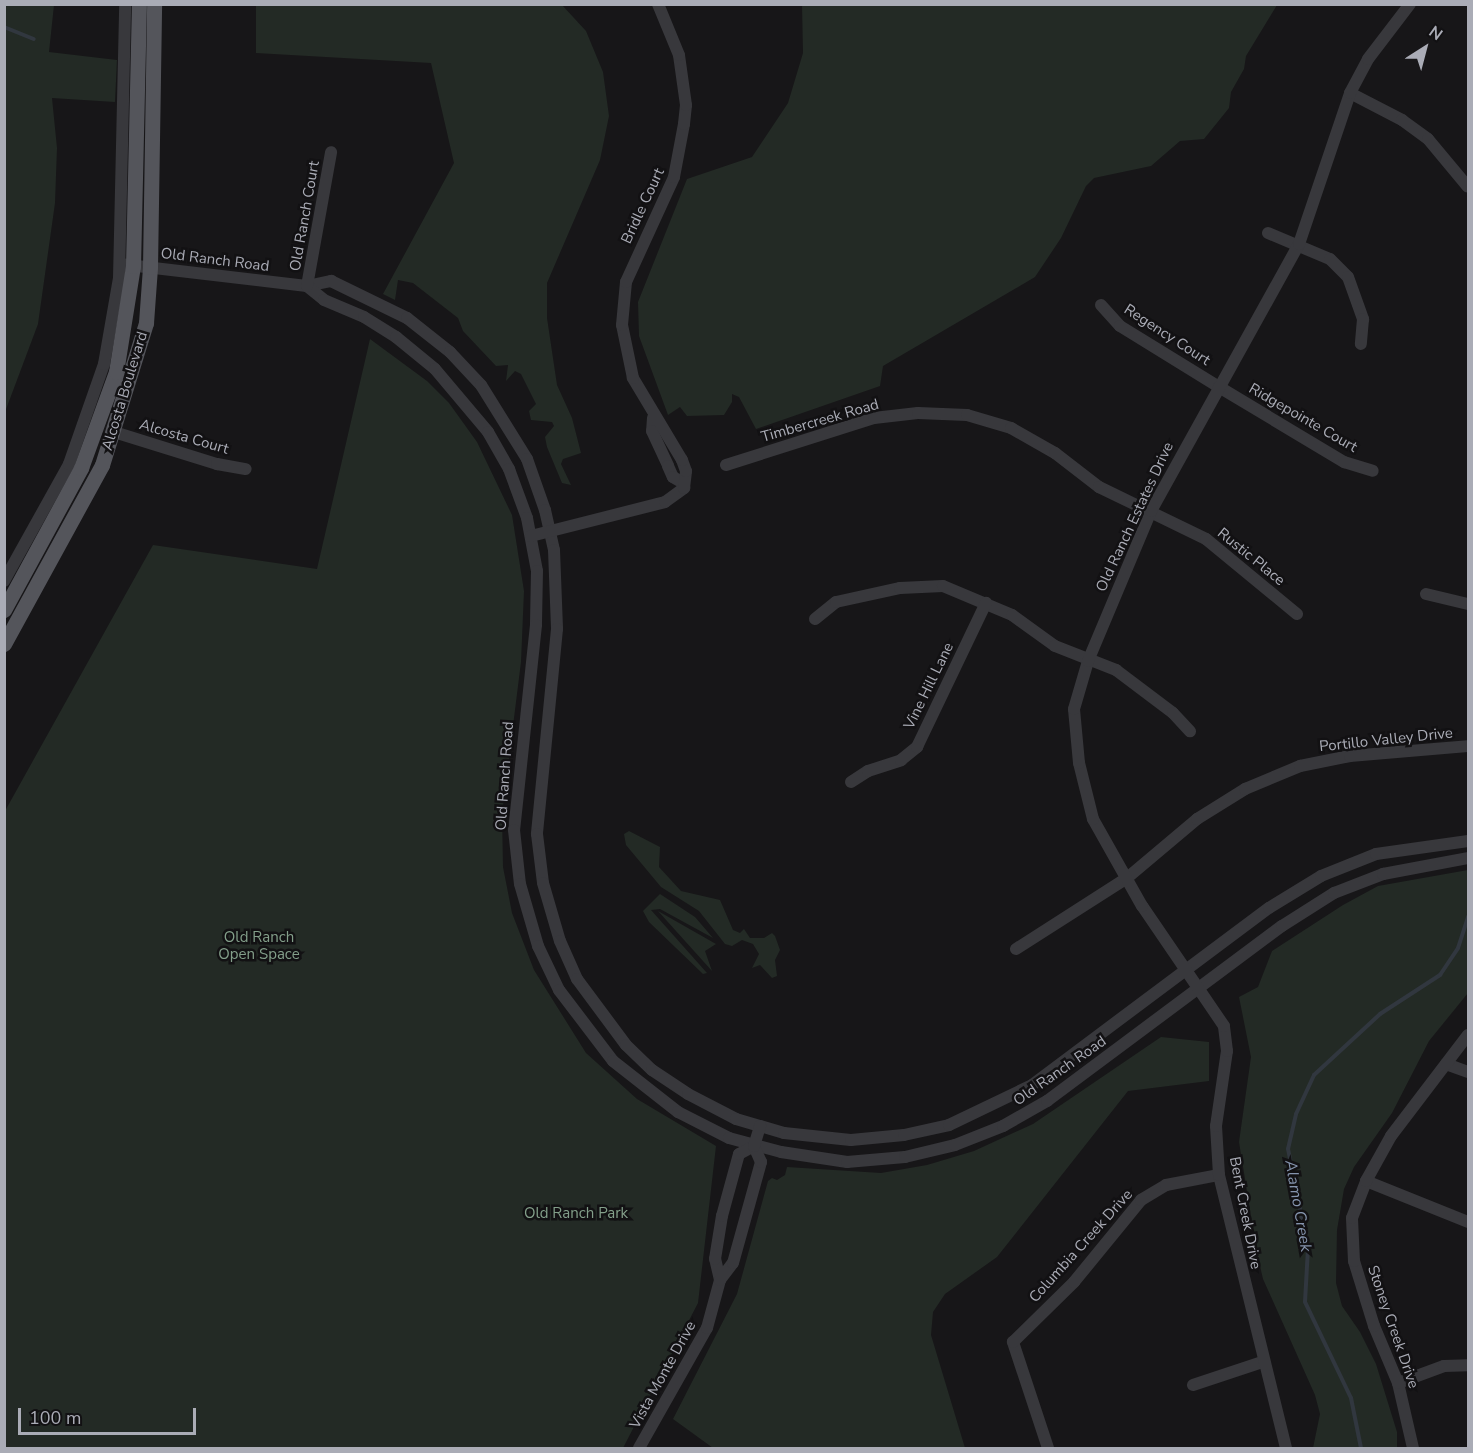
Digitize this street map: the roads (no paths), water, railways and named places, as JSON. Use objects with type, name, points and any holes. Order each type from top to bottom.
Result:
[{"type":"main road","name":"Alcosta Boulevard","points":[[4,610],[81,468],[99,424],[116,372],[126,265],[139,4]]},
{"type":"main road","name":"Alcosta Boulevard","points":[[4,644],[83,505],[114,432],[146,323],[150,267],[154,4]]},
{"type":"street","name":"Alcosta Boulevard","points":[[4,581],[69,464],[89,413],[104,363],[126,265],[125,4]]},
{"type":"street","name":"Bridle Court","points":[[531,536],[665,502],[680,494],[686,471],[669,432],[653,418],[633,378],[622,325],[626,282],[674,177],[684,124],[686,105],[679,55],[658,4]]},
{"type":"street","name":"Old Ranch Estates Drive","points":[[1200,986],[1127,878],[1093,819],[1079,764],[1074,709],[1088,661],[1151,511],[1299,244],[1350,93],[1368,59],[1410,4]]},
{"type":"street","points":[[1350,93],[1402,120],[1428,139],[1468,187]]},
{"type":"street","name":"Old Ranch Court","points":[[307,286],[331,152]]},
{"type":"street","points":[[1268,233],[1299,244],[1330,259],[1348,277],[1363,319],[1361,344]]},
{"type":"street","name":"Old Ranch Road","points":[[126,265],[307,286],[331,281],[407,318],[450,352],[481,385],[506,421],[538,484],[550,531],[557,573],[557,629],[537,834],[543,883],[560,941],[577,979],[609,1025],[652,1070],[688,1094],[736,1119],[784,1133],[851,1140],[904,1135],[950,1125],[1032,1085],[1269,908],[1321,876],[1376,854],[1468,841]]},
{"type":"street","name":"Old Ranch Road","points":[[307,286],[324,300],[396,337],[435,369],[464,400],[509,469],[531,536],[537,571],[536,625],[514,830],[520,884],[538,946],[559,990],[592,1038],[639,1084],[678,1112],[754,1146],[847,1162],[905,1157],[955,1145],[1003,1126],[1047,1101],[1200,986],[1334,894],[1383,874],[1468,858]]},
{"type":"street","name":"Regency Court","points":[[1101,305],[1120,326],[1220,387]]},
{"type":"street","name":"Ridgepointe Court","points":[[1220,387],[1344,462],[1373,471]]},
{"type":"street","name":"Timbercreek Road","points":[[726,465],[874,418],[918,413],[967,415],[1011,428],[1055,453],[1099,487],[1151,511]]},
{"type":"street","name":"Alcosta Court","points":[[114,432],[217,464],[246,469]]},
{"type":"street","name":"Rustic Place","points":[[1151,511],[1206,539],[1297,614]]},
{"type":"street","points":[[815,619],[836,602],[900,588],[943,586],[1012,615],[1055,646],[1088,661],[1116,670],[1173,713],[1190,731]]},
{"type":"street","points":[[1426,594],[1468,604]]},
{"type":"street","name":"Vine Hill Lane","points":[[851,782],[868,771],[902,760],[917,747],[986,603]]},
{"type":"street","name":"Portillo Valley Drive","points":[[1016,949],[1127,878],[1197,819],[1245,789],[1300,766],[1350,756],[1468,746]]},
{"type":"street","name":"Bent Creek Drive","points":[[1200,986],[1224,1026],[1227,1051],[1216,1126],[1219,1175],[1262,1362],[1286,1449]]},
{"type":"street","name":"Stoney Creek Drive","points":[[1413,1449],[1398,1383],[1374,1326],[1354,1262],[1352,1218],[1366,1181],[1391,1136],[1468,1035]]},
{"type":"street","points":[[1446,1064],[1468,1072]]},
{"type":"street","name":"Vista Monte Drive","points":[[639,1449],[707,1328],[720,1280],[733,1263],[761,1162],[754,1146],[760,1126]]},
{"type":"street","name":"Vista Monte Drive","points":[[720,1280],[715,1259],[722,1216],[739,1154],[754,1146]]},
{"type":"street","name":"Columbia Creek Drive","points":[[1048,1449],[1013,1342],[1074,1282],[1141,1200],[1166,1185],[1219,1175]]},
{"type":"street","points":[[1366,1181],[1468,1222]]},
{"type":"street","points":[[1193,1385],[1262,1362]]},
{"type":"street","points":[[1398,1383],[1444,1366],[1468,1365]]},
{"type":"waterway","points":[[4,27],[34,39]]},
{"type":"waterway","name":"Alamo Creek","points":[[1361,1448],[1351,1398],[1305,1302],[1308,1249],[1288,1149],[1296,1114],[1314,1075],[1380,1014],[1440,975],[1458,948],[1468,917]]},
{"type":"park label","name":"Old Ranch Open Space","points":[[259,946]]},
{"type":"park label","name":"Old Ranch Park","points":[[576,1214]]}]
